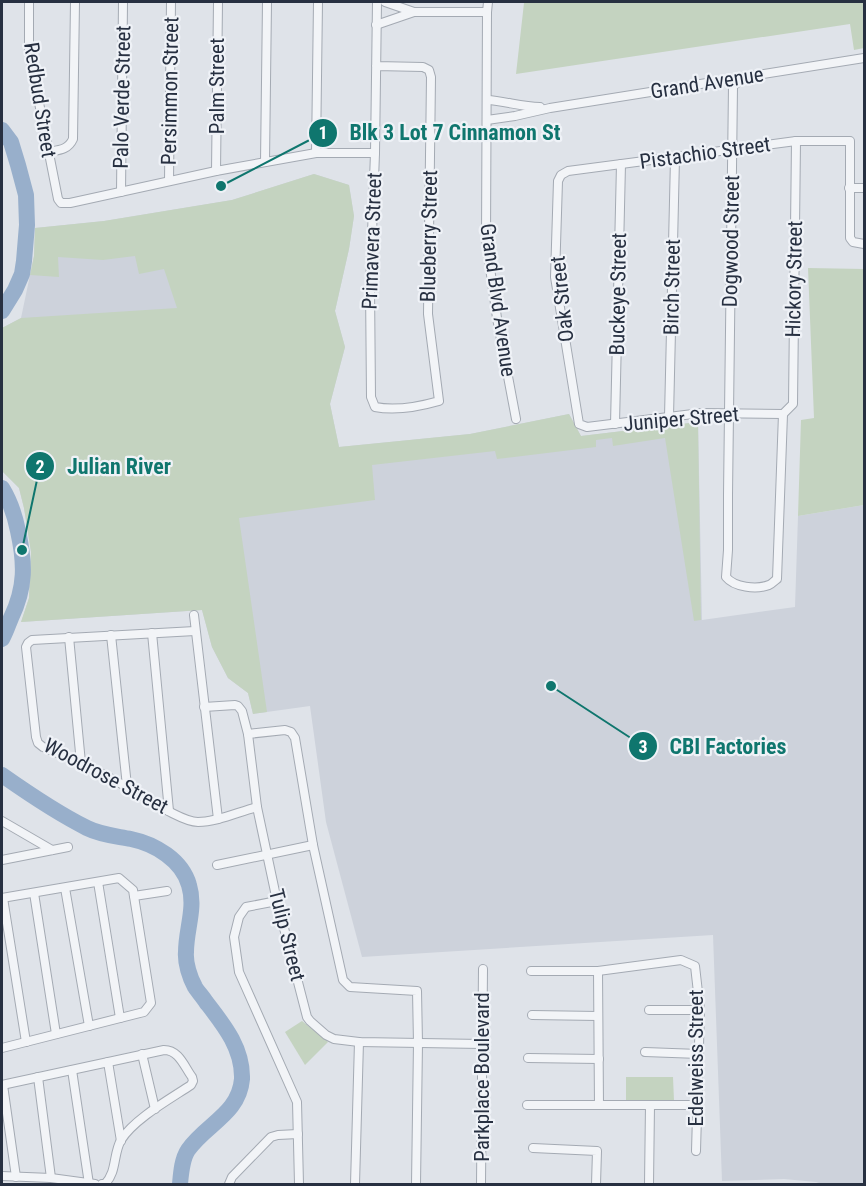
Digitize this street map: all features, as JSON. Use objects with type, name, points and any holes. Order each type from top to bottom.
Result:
[{"type":"street","name":"Redbud Street","points":[[29,2],[29,51],[58,199],[61,203],[70,203],[121,192]]},
{"type":"street","points":[[48,152],[64,149],[73,139],[75,2]]},
{"type":"street","name":"Palo Verde Street","points":[[121,192],[123,2]]},
{"type":"street","name":"Persimmon Street","points":[[169,181],[171,2]]},
{"type":"street","name":"Palm Street","points":[[216,171],[218,2]]},
{"type":"street","points":[[265,162],[267,2]]},
{"type":"street","points":[[316,153],[318,2]]},
{"type":"street","name":"Primavera Street","points":[[375,407],[371,397],[370,287],[375,153],[376,2]]},
{"type":"street","points":[[385,2],[414,12]]},
{"type":"street","name":"Grand Blvd Avenue","points":[[489,2],[487,12],[486,239],[497,318],[516,419]]},
{"type":"street","points":[[376,25],[414,12],[487,12]]},
{"type":"street","name":"Grand Avenue","points":[[487,120],[864,58]]},
{"type":"street","name":"Blueberry Street","points":[[375,407],[386,409],[424,405],[438,401],[428,314],[431,77],[429,70],[423,67],[376,66]]},
{"type":"street","name":"Dogwood Street","points":[[729,413],[733,86],[746,76]]},
{"type":"street","name":"Grand Avenue","points":[[487,100],[522,107],[550,108]]},
{"type":"street","name":"Pistachio Street","points":[[561,175],[568,171],[796,141],[850,141],[849,188]]},
{"type":"street","name":"Hickory Street","points":[[729,413],[726,577],[730,583],[740,586],[768,585],[777,579],[783,414],[793,404],[796,141]]},
{"type":"street","points":[[121,192],[216,171],[316,153],[375,153]]},
{"type":"street","name":"Birch Street","points":[[669,417],[675,158]]},
{"type":"street","name":"Buckeye Street","points":[[615,424],[621,164]]},
{"type":"street","name":"Oak Street","points":[[561,175],[558,181],[555,277],[579,424]]},
{"type":"street","points":[[864,188],[849,188],[850,237],[853,242],[864,244]]},
{"type":"street","name":"Juniper Street","points":[[579,424],[587,427],[701,413],[783,414]]},
{"type":"street","points":[[194,615],[218,819]]},
{"type":"street","name":"Woodrose Street","points":[[195,631],[32,640],[26,647],[38,743],[127,786],[169,811],[192,821],[218,819],[256,807]]},
{"type":"street","points":[[152,633],[169,811]]},
{"type":"street","points":[[111,635],[127,786]]},
{"type":"street","points":[[69,637],[81,763]]},
{"type":"street","name":"Tulip Street","points":[[204,707],[235,705],[242,711],[248,734],[256,807],[277,901],[310,1022],[334,1039],[359,1042],[482,1044]]},
{"type":"street","points":[[248,734],[285,730],[291,732],[295,738],[313,845],[343,980],[350,987],[417,991],[416,1185]]},
{"type":"street","points":[[2,821],[52,850]]},
{"type":"street","points":[[217,865],[313,845]]},
{"type":"street","points":[[2,860],[68,847]]},
{"type":"street","points":[[2,1048],[26,1042],[56,1034],[144,1012],[151,1003],[133,890],[119,878],[2,898],[26,1042]]},
{"type":"street","points":[[98,882],[120,1018]]},
{"type":"street","points":[[65,888],[89,1026]]},
{"type":"street","points":[[134,896],[167,891]]},
{"type":"street","points":[[34,893],[56,1034]]},
{"type":"street","points":[[277,901],[246,907],[239,916],[234,937],[239,972],[297,1102],[298,1185]]},
{"type":"street","name":"Edelweiss Street","points":[[598,971],[681,960],[694,966],[700,1010],[696,1151]]},
{"type":"street","name":"Parkplace Boulevard","points":[[481,1185],[483,969]]},
{"type":"street","points":[[531,971],[598,971],[599,1105]]},
{"type":"street","points":[[649,1010],[700,1010]]},
{"type":"street","points":[[532,1015],[598,1016]]},
{"type":"street","points":[[355,1185],[359,1042]]},
{"type":"street","points":[[16,1177],[2,1085],[142,1054],[171,1050],[176,1053],[192,1077],[191,1085],[136,1124],[121,1141]]},
{"type":"street","points":[[645,1052],[699,1054]]},
{"type":"street","points":[[142,1054],[155,1109]]},
{"type":"street","points":[[528,1058],[599,1059]]},
{"type":"street","points":[[102,1185],[112,1176],[121,1141],[108,1062]]},
{"type":"street","points":[[72,1070],[89,1184]]},
{"type":"street","points":[[38,1077],[51,1178]]},
{"type":"street","points":[[527,1105],[698,1105]]},
{"type":"street","points":[[649,1185],[650,1105]]},
{"type":"street","points":[[230,1185],[232,1177],[271,1137],[298,1134]]},
{"type":"street","points":[[533,1148],[597,1151],[596,1185]]},
{"type":"street","points":[[2,1176],[51,1178],[95,1185]]},
{"type":"shaded area","points":[[314,174],[349,185],[354,216],[335,311],[345,347],[330,404],[339,447],[470,434],[569,414],[581,436],[698,422],[702,620],[795,607],[798,516],[864,505],[864,1184],[822,1184],[784,1179],[722,1181],[713,935],[362,957],[326,822],[310,706],[253,714],[248,693],[228,678],[212,647],[202,610],[21,622],[29,598],[31,552],[19,488],[2,471],[2,328],[21,318],[34,256],[35,228],[104,221],[232,200]]},
{"type":"green space","points":[[864,2],[864,48],[854,50],[850,24],[516,74],[524,3]]},
{"type":"green space","points":[[314,174],[349,185],[354,216],[335,311],[345,347],[330,404],[339,447],[470,434],[569,414],[581,436],[698,422],[701,620],[694,621],[665,438],[613,446],[612,438],[596,440],[596,447],[497,459],[495,451],[372,465],[375,500],[239,518],[267,712],[253,714],[248,693],[228,678],[212,647],[202,610],[21,622],[29,598],[31,552],[19,488],[2,471],[2,328],[21,318],[177,308],[164,269],[139,274],[135,256],[103,260],[58,257],[59,277],[30,275],[34,256],[35,228],[104,221],[232,200]]},
{"type":"green space","points":[[808,268],[864,269],[864,505],[798,516],[801,420],[814,418]]},
{"type":"green space","points":[[302,1021],[328,1042],[305,1065],[285,1032]]},
{"type":"green space","points":[[626,1077],[673,1077],[674,1101],[626,1101]]},
{"type":"waterway","points":[[2,130],[11,142],[26,195],[27,225],[22,274],[2,311]]},
{"type":"waterway","points":[[2,488],[15,520],[23,564],[22,585],[16,607],[2,639]]},
{"type":"waterway","points":[[2,775],[43,803],[87,828],[103,834],[140,841],[158,849],[174,861],[189,885],[191,910],[186,943],[188,970],[195,987],[236,1047],[242,1079],[235,1101],[188,1150],[183,1162],[180,1184]]},
{"type":"place","name":"Blk 3 Lot 7 Cinnamon St","points":[[221,186]]},
{"type":"place","name":"Julian River","points":[[22,550]]},
{"type":"place","name":"CBI Factories","points":[[551,686]]}]
